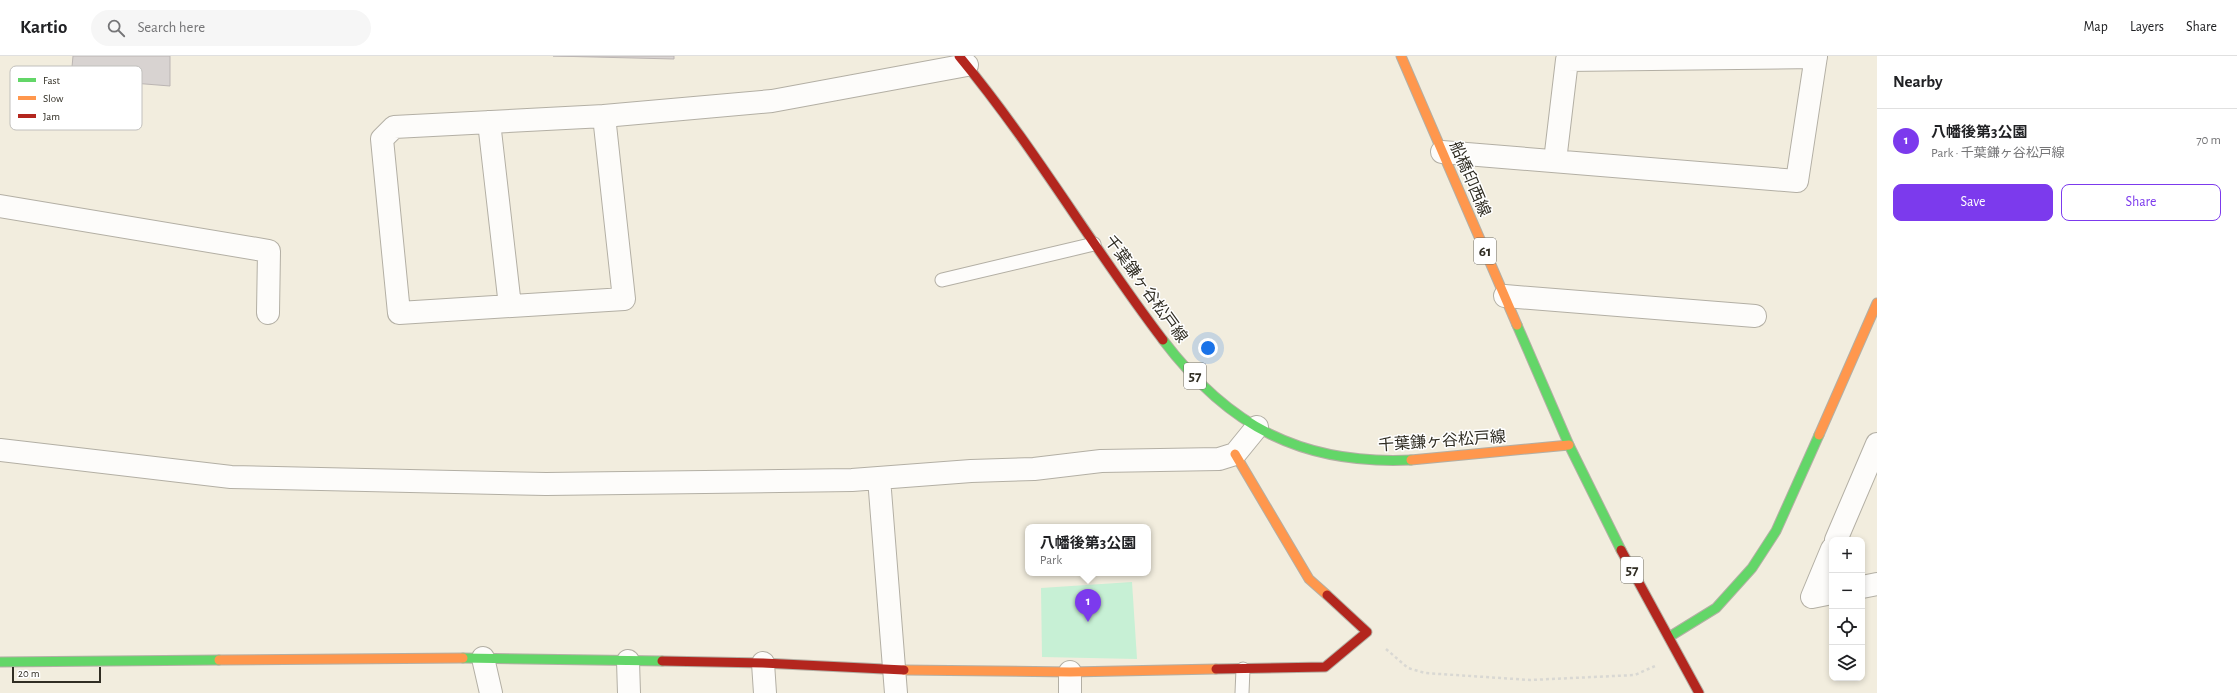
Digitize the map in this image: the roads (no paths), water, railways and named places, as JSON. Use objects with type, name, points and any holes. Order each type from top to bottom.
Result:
[{"type":"street","name":"船橋印西線","points":[[1402,56],[1569,445]]},
{"type":"street","points":[[1442,152],[1797,181],[1816,57],[1567,60],[1555,161]]},
{"type":"street","points":[[604,116],[624,299],[399,313],[382,139],[394,128],[604,116],[772,101],[963,61]]},
{"type":"street","name":"千葉鎌ヶ谷松戸線","points":[[963,61],[1023,140],[1094,244],[1145,316],[1176,356],[1216,398],[1257,427],[1298,447],[1342,458],[1381,461],[1445,459],[1569,445]]},
{"type":"street","points":[[489,122],[510,306]]},
{"type":"street","points":[[0,206],[269,251],[268,312]]},
{"type":"street","points":[[1505,296],[1755,316]]},
{"type":"street","points":[[1669,637],[1716,608],[1752,568],[1776,531],[1877,304]]},
{"type":"street","points":[[0,450],[230,477],[546,484],[852,480],[971,471],[1034,469],[1101,461],[1219,459],[1235,454],[1257,427]]},
{"type":"street","points":[[1837,537],[1875,445],[1877,444]]},
{"type":"street","name":"57","points":[[1569,445],[1620,547],[1699,693]]},
{"type":"street","points":[[0,662],[484,658],[628,660],[763,663],[895,670],[1070,683],[1243,668],[1325,667],[1368,632],[1309,579],[1235,454]]},
{"type":"street","points":[[879,478],[896,693]]},
{"type":"street","points":[[1829,556],[1812,597],[1829,594]]},
{"type":"street","points":[[1865,586],[1877,584]]},
{"type":"street","points":[[484,658],[491,693]]},
{"type":"street","points":[[628,660],[629,693]]},
{"type":"street","points":[[763,663],[765,693]]},
{"type":"lane","points":[[942,280],[1094,244]]},
{"type":"lane","points":[[1242,693],[1243,668]]},
{"type":"place","name":"八幡後第3公園","points":[[1088,622]]}]
